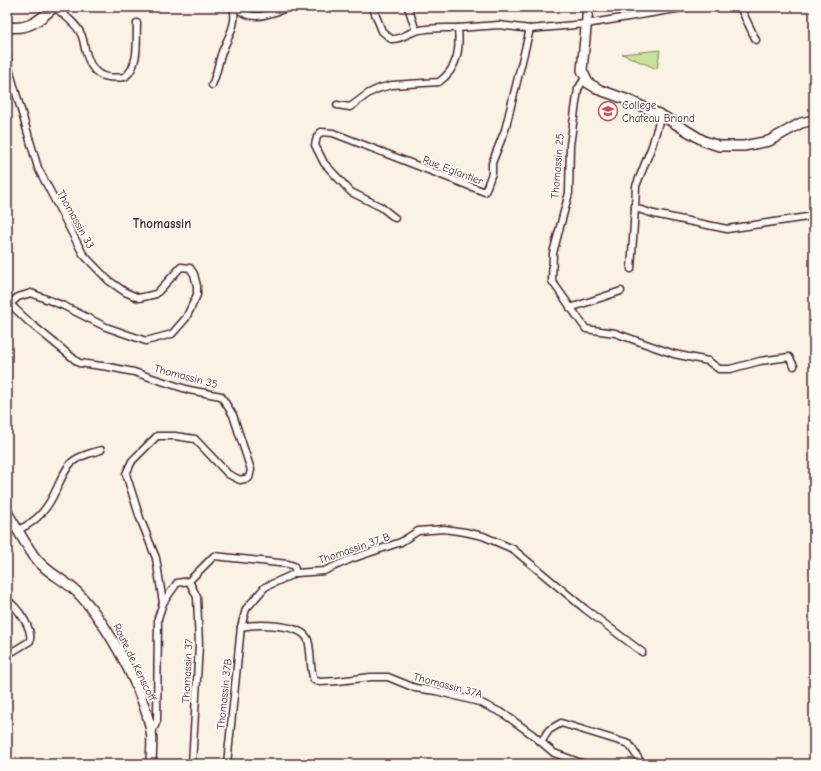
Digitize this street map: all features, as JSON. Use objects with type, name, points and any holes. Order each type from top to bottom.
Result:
[{"type":"main road","points":[[7,27],[19,29],[31,24],[44,17],[54,7]]},
{"type":"main road","name":"Thomassin 25","points":[[585,78],[582,70],[588,7]]},
{"type":"main road","points":[[585,78],[591,85],[600,90],[628,100],[661,115],[704,141],[718,146],[744,146],[769,140],[801,123],[814,120]]},
{"type":"main road","name":"Route de Kenscoff","points":[[7,512],[34,556],[45,569],[77,592],[107,630],[143,702],[152,732],[151,764]]},
{"type":"street","points":[[54,7],[70,20],[81,34],[88,62],[95,72],[105,78],[125,77],[133,68],[136,56],[137,23]]},
{"type":"street","points":[[212,85],[233,25],[235,14],[233,7]]},
{"type":"street","points":[[236,7],[242,13],[260,17],[287,8]]},
{"type":"street","points":[[408,7],[416,31]]},
{"type":"street","points":[[374,11],[382,31],[392,39],[400,38],[416,31],[499,25],[530,29],[586,24],[688,7]]},
{"type":"street","points":[[737,7],[741,9],[756,40]]},
{"type":"street","points":[[337,105],[350,107],[369,93],[392,85],[439,82],[444,79],[459,56],[458,28]]},
{"type":"street","name":"Rue Eglantier","points":[[395,218],[381,207],[351,192],[338,179],[324,163],[315,145],[317,136],[322,132],[333,133],[356,144],[486,192],[492,173],[492,163],[505,130],[530,29]]},
{"type":"street","name":"Thomassin 33","points":[[7,55],[9,69],[38,168],[83,254],[108,280],[125,292],[140,298],[156,294],[181,267],[190,268],[194,274],[197,286],[197,295],[186,318],[172,334],[146,340],[106,327],[64,306],[31,293],[8,301]]},
{"type":"street","name":"Thomassin 25","points":[[570,308],[552,281],[553,253],[569,193],[570,145],[578,89],[585,78]]},
{"type":"street","points":[[631,269],[636,186],[652,146],[661,115]]},
{"type":"street","points":[[635,208],[674,219],[727,229],[814,216]]},
{"type":"street","points":[[621,291],[570,308],[586,329],[615,333],[674,354],[708,361],[719,369],[730,369],[760,361],[789,357],[794,366]]},
{"type":"street","name":"Thomassin 35","points":[[8,301],[58,348],[79,363],[128,371],[189,390],[221,396],[233,415],[252,470],[249,478],[240,480],[228,474],[195,439],[175,436],[157,436],[132,461],[126,474],[140,518],[156,558],[163,603]]},
{"type":"street","points":[[18,530],[32,524],[40,517],[56,490],[64,472],[72,462],[78,458],[101,450]]},
{"type":"street","name":"Thomassin 37 B","points":[[296,573],[324,571],[401,542],[418,530],[444,529],[483,536],[514,548],[525,560],[585,609],[642,652]]},
{"type":"street","points":[[152,732],[157,720],[158,618],[163,603],[177,583],[188,581],[214,556],[288,564],[294,566],[296,573],[265,587],[246,609],[242,627]]},
{"type":"street","name":"Thomassin 37","points":[[188,581],[197,597],[199,645],[192,764]]},
{"type":"street","points":[[7,600],[13,604],[29,629],[31,636],[30,641],[7,655]]},
{"type":"street","name":"Thomassin 37A","points":[[242,627],[255,625],[291,628],[303,634],[308,639],[311,654],[310,662],[314,680],[320,682],[371,677],[388,677],[415,688],[436,691],[479,702],[504,714],[541,742]]},
{"type":"street","name":"Thomassin 37B","points":[[227,764],[242,627]]},
{"type":"street","points":[[584,764],[554,753],[541,742],[549,730],[561,723],[629,744],[642,764]]},
{"type":"green space","points":[[660,50],[657,69],[622,54]]},
{"type":"place","name":"College Chateau Briand","points":[[608,111]]},
{"type":"district","name":"Thomassin","points":[[162,223]]}]
